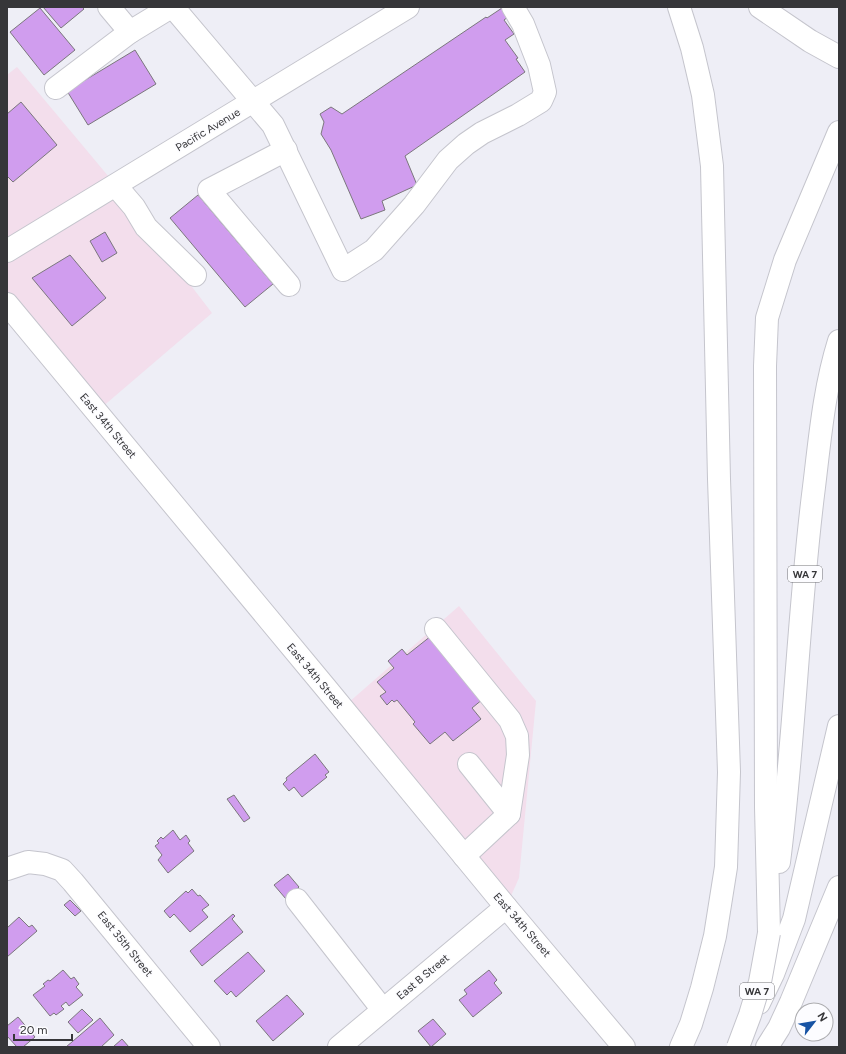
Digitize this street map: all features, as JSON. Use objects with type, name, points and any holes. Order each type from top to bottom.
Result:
[{"type":"main road","points":[[109,7],[130,32]]},
{"type":"main road","points":[[56,88],[130,32],[172,7],[273,125],[343,270],[374,250],[414,205],[448,160],[466,144],[482,133],[518,115],[541,101],[545,92],[539,65],[523,24],[513,7]]},
{"type":"main road","name":"Pacific Avenue","points":[[7,251],[408,7]]},
{"type":"main road","points":[[679,7],[692,48],[703,95],[712,166],[718,479],[729,772],[726,866],[715,936],[691,1024],[681,1047]]},
{"type":"main road","points":[[760,7],[810,41],[839,56]]},
{"type":"main road","points":[[776,808],[765,366],[767,318],[785,260],[839,132]]},
{"type":"main road","points":[[286,150],[209,190],[289,285]]},
{"type":"main road","points":[[116,186],[134,208],[146,227],[195,275]]},
{"type":"main road","name":"East 34th Street","points":[[7,304],[506,907],[624,1047]]},
{"type":"main road","name":"WA 7","points":[[738,1047],[760,982],[769,933],[776,808],[809,523],[830,371],[839,341]]},
{"type":"main road","points":[[436,629],[510,720],[517,736],[518,755],[508,814],[464,856]]},
{"type":"main road","points":[[732,1047],[753,1015],[773,974],[794,919],[839,726]]},
{"type":"main road","points":[[469,764],[508,814]]},
{"type":"main road","name":"East 35th Street","points":[[7,869],[28,862],[45,864],[62,870],[209,1047]]},
{"type":"main road","points":[[767,1047],[779,1028],[791,1002],[839,887]]},
{"type":"main road","points":[[297,900],[383,1010]]},
{"type":"main road","name":"East B Street","points":[[339,1047],[506,907]]},
{"type":"shaded area","points":[[17,67],[134,207],[146,227],[212,313],[94,414],[7,304],[7,75]]},
{"type":"shaded area","points":[[459,606],[536,701],[519,878],[506,907],[340,710]]},
{"type":"building","points":[[43,7],[82,7],[84,9],[61,28]]},
{"type":"building","points":[[40,8],[75,50],[44,75],[10,32]]},
{"type":"building","points":[[502,8],[508,17],[504,20],[514,34],[505,40],[518,58],[516,59],[525,72],[405,156],[417,185],[382,201],[385,210],[361,219],[331,150],[321,134],[324,122],[320,114],[331,107],[342,114],[486,17],[487,18]]},
{"type":"building","points":[[135,50],[156,84],[88,125],[67,91]]},
{"type":"building","points":[[21,102],[57,145],[13,182],[7,176],[7,114]]},
{"type":"building","points":[[198,195],[273,284],[245,307],[170,218]]},
{"type":"building","points":[[105,232],[117,253],[102,262],[90,241]]},
{"type":"building","points":[[70,255],[106,298],[72,326],[32,278]]},
{"type":"building","points":[[431,636],[483,699],[472,708],[481,719],[453,741],[445,732],[430,744],[413,724],[415,722],[397,700],[394,702],[392,700],[387,705],[380,696],[386,692],[377,682],[394,668],[388,661],[402,649],[407,655]]},
{"type":"building","points":[[315,754],[329,772],[325,775],[327,777],[302,797],[294,787],[289,791],[283,784],[287,780],[286,778]]},
{"type":"building","points":[[234,795],[250,818],[244,822],[227,799]]},
{"type":"building","points":[[173,830],[180,840],[186,835],[190,841],[188,843],[194,851],[168,873],[158,860],[162,855],[155,846],[159,843],[157,841],[161,837],[163,839]]},
{"type":"building","points":[[288,874],[299,887],[286,899],[274,885]]},
{"type":"building","points":[[192,889],[209,905],[202,910],[208,917],[190,932],[174,914],[170,918],[164,911],[186,891],[188,893]]},
{"type":"building","points":[[70,900],[81,911],[75,916],[64,905]]},
{"type":"building","points":[[233,914],[235,916],[232,919],[243,932],[202,966],[190,951]]},
{"type":"building","points":[[19,917],[29,927],[32,925],[37,931],[7,957],[7,928]]},
{"type":"building","points":[[248,952],[265,971],[236,997],[231,991],[227,995],[214,981]]},
{"type":"building","points":[[63,970],[71,979],[74,977],[79,984],[76,987],[83,995],[69,1006],[66,1002],[61,1006],[64,1009],[56,1015],[54,1013],[50,1016],[33,995],[45,986],[43,984],[48,980],[50,981]]},
{"type":"building","points":[[489,970],[497,980],[494,983],[502,993],[473,1017],[459,1000],[467,994],[464,990]]},
{"type":"building","points":[[287,995],[304,1014],[273,1041],[256,1021]]},
{"type":"building","points":[[82,1009],[93,1020],[78,1033],[68,1022]]},
{"type":"building","points":[[18,1017],[35,1037],[23,1047],[17,1047],[7,1036],[7,1026]]},
{"type":"building","points":[[100,1018],[114,1035],[101,1047],[66,1047]]},
{"type":"building","points":[[433,1019],[446,1034],[431,1047],[418,1031]]},
{"type":"building","points":[[122,1039],[129,1047],[113,1047]]}]
